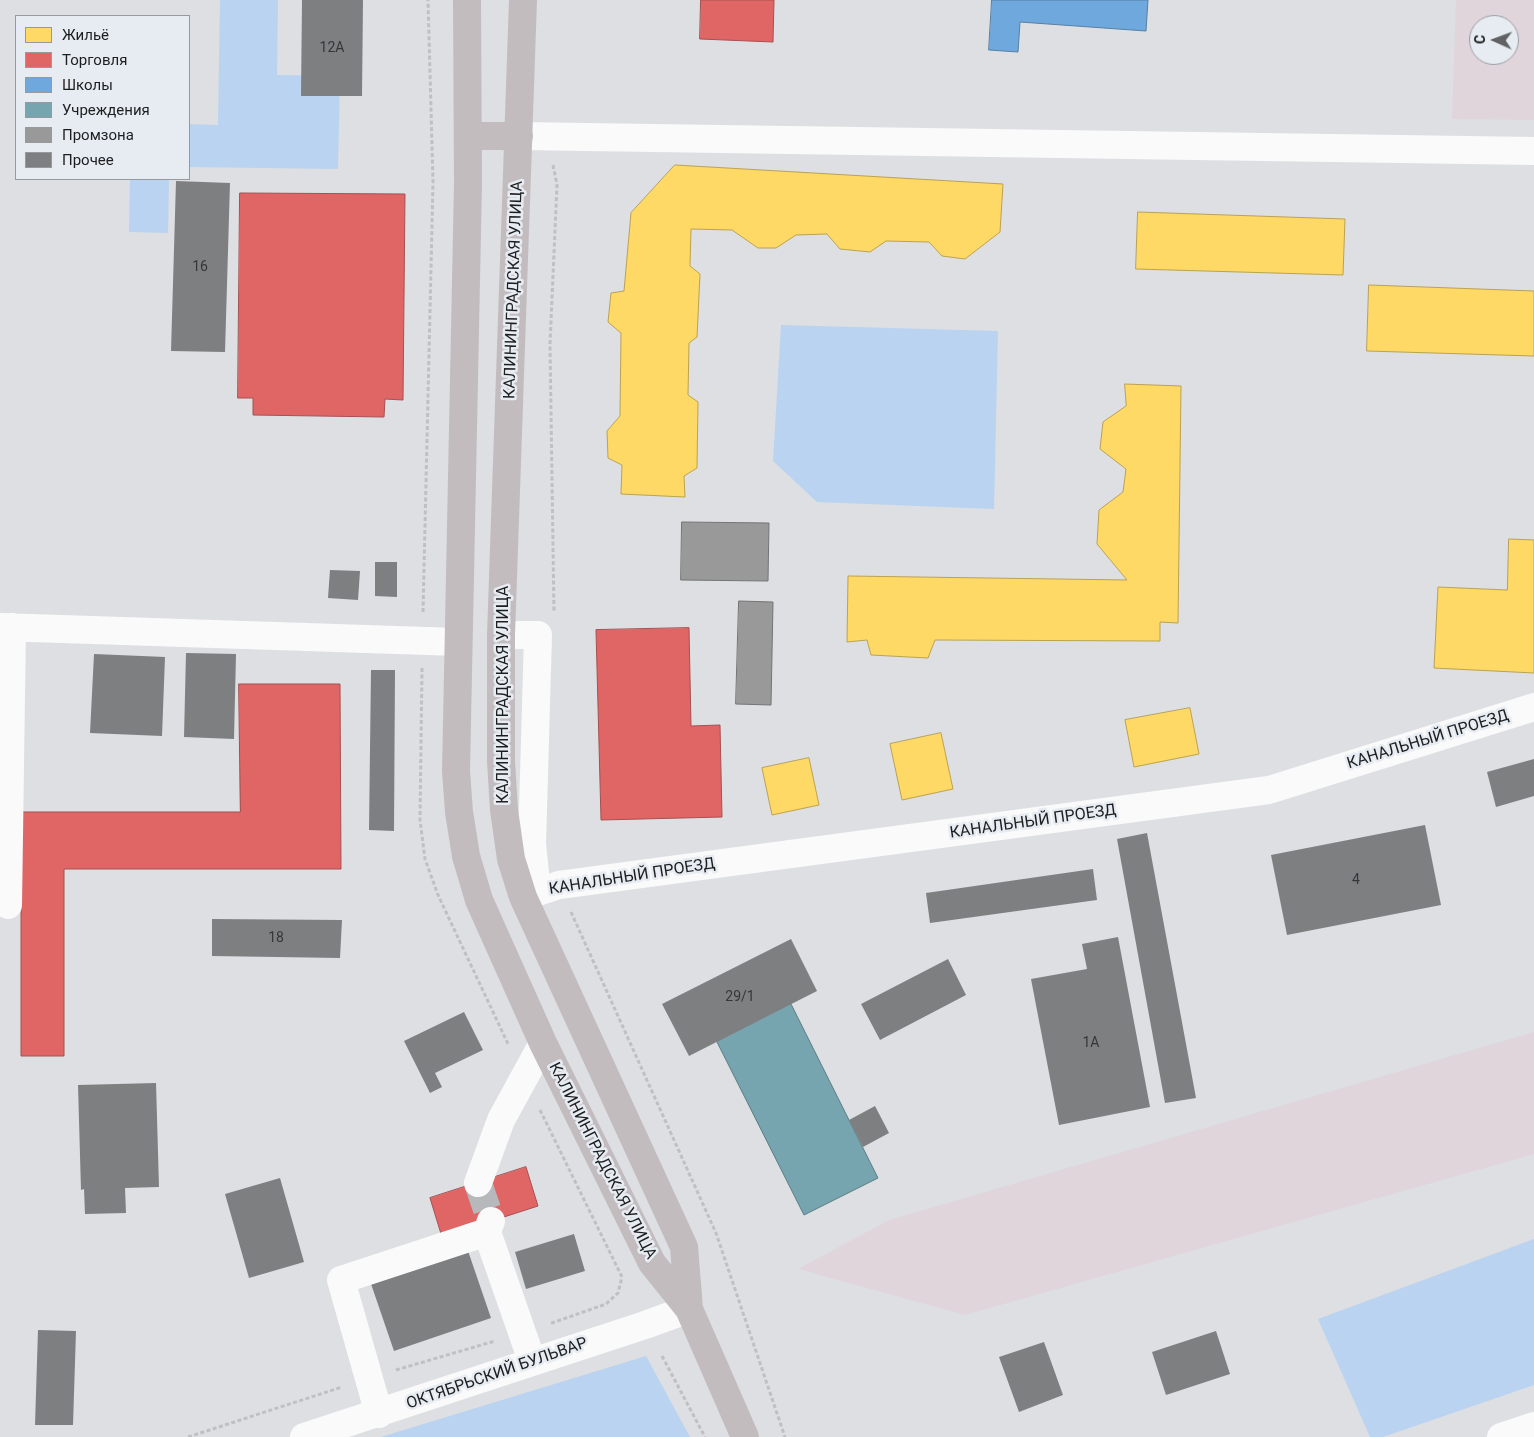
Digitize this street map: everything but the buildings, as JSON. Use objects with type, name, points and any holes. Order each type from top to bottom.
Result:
[{"type":"main road","name":"КАЛИНИНГРАДСКАЯ УЛИЦА","points":[[467,0],[468,136],[456,771],[459,812],[466,856],[479,900],[543,1044],[652,1263],[689,1309]]},
{"type":"main road","name":"КАЛИНИНГРАДСКАЯ УЛИЦА","points":[[523,0],[520,136],[501,635],[500,761],[504,810],[511,859],[539,891],[684,1248],[689,1309]]},
{"type":"main road","points":[[468,136],[520,136]]},
{"type":"main road","points":[[689,1309],[745,1437]]},
{"type":"street","points":[[520,136],[1534,151]]},
{"type":"street","points":[[8,905],[6,627],[458,642]]},
{"type":"street","points":[[501,635],[538,635],[532,844],[539,891]]},
{"type":"street","name":"КАНАЛЬНЫЙ ПРОЕЗД","points":[[539,891],[1269,790],[1534,707]]},
{"type":"street","points":[[478,1183],[501,1120],[543,1044]]},
{"type":"street","points":[[378,1414],[341,1280],[489,1227],[532,1361]]},
{"type":"street","name":"ОКТЯБРЬСКИЙ БУЛЬВАР","points":[[304,1437],[646,1325],[689,1309]]},
{"type":"street","points":[[1501,1437],[1534,1426]]},
{"type":"path","points":[[428,0],[433,182]]},
{"type":"path","points":[[554,619],[550,344],[557,185]]},
{"type":"path","points":[[539,891],[716,1233],[785,1437]]},
{"type":"path","points":[[188,1437],[369,1379],[522,1333],[606,1304],[618,1293],[622,1277]]},
{"type":"path","points":[[662,1356],[705,1437]]},
{"type":"shaded area","points":[[220,0],[278,0],[277,75],[340,76],[338,169],[190,167],[190,124],[218,125]]},
{"type":"shaded area","points":[[1456,0],[1534,0],[1534,120],[1452,119]]},
{"type":"shaded area","points":[[130,180],[169,180],[168,233],[129,232]]},
{"type":"shaded area","points":[[781,325],[998,331],[994,509],[817,502],[773,461]]},
{"type":"shaded area","points":[[1534,1032],[1534,1154],[965,1315],[798,1269],[889,1220]]},
{"type":"shaded area","points":[[1534,1239],[1534,1385],[1383,1437],[1370,1437],[1318,1319]]},
{"type":"shaded area","points":[[646,1356],[690,1437],[381,1437]]},
{"type":"tunnel","points":[[478,1183],[491,1221]]}]
